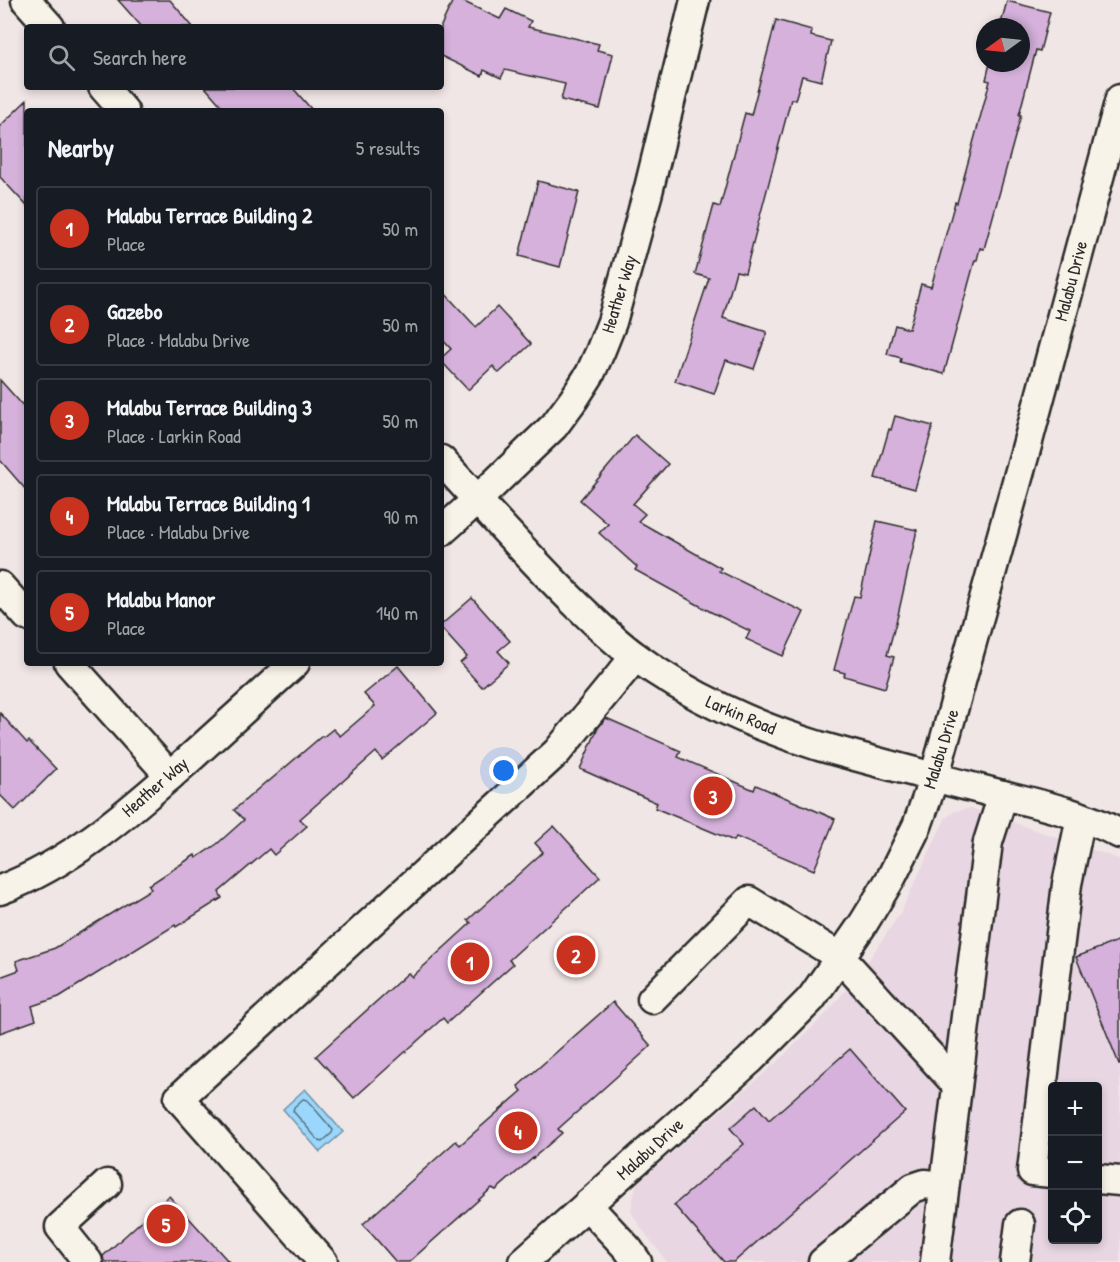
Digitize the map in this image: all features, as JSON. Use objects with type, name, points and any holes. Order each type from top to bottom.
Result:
[{"type":"street","points":[[26,0],[47,24]]},
{"type":"street","name":"Heather Way","points":[[444,529],[554,426],[590,374],[612,322],[648,192],[695,0]]},
{"type":"street","points":[[106,90],[121,108]]},
{"type":"street","name":"Malabu Drive","points":[[523,1262],[750,1060],[811,999],[863,924],[891,878],[917,826],[934,778],[1026,450],[1120,99]]},
{"type":"street","name":"Larkin Road","points":[[444,463],[507,533],[603,629],[635,657],[707,701],[816,745],[1046,806],[1081,817],[1120,834]]},
{"type":"street","points":[[0,586],[24,613]]},
{"type":"street","points":[[323,1262],[179,1098],[557,752],[635,657]]},
{"type":"street","points":[[72,666],[170,776]]},
{"type":"street","name":"Heather Way","points":[[0,890],[51,867],[90,841],[170,776],[292,666]]},
{"type":"street","points":[[935,1262],[988,842],[1003,795]]},
{"type":"street","points":[[1048,1173],[1032,1171],[1067,884],[1081,817]]},
{"type":"street","points":[[652,999],[749,902],[840,957],[957,1085]]},
{"type":"street","points":[[1102,1179],[1120,1181]]},
{"type":"street","points":[[88,1262],[60,1227],[107,1184]]},
{"type":"street","points":[[823,1262],[913,1188],[925,1184],[944,1186]]},
{"type":"street","points":[[587,1205],[628,1249],[637,1262]]},
{"type":"street","points":[[1016,1262],[1020,1224]]},
{"type":"shaded area","points":[[971,808],[1120,860],[1120,1262],[667,1262],[631,1211],[636,1184],[777,1062],[828,1012],[867,963],[901,912],[945,819],[955,811]]},
{"type":"water","points":[[305,1089],[343,1132],[320,1152],[283,1109]]},
{"type":"building","points":[[118,0],[170,0],[190,24],[139,24]]},
{"type":"building","points":[[453,0],[460,0],[500,19],[506,9],[531,21],[528,27],[599,44],[597,50],[613,54],[600,109],[561,100],[565,84],[505,70],[501,78],[484,70],[482,76],[444,57],[444,24],[442,24]]},
{"type":"building","points":[[1007,1],[1050,12],[1040,51],[1036,50],[1019,115],[1021,115],[984,249],[980,248],[977,260],[975,260],[944,374],[900,362],[901,358],[887,354],[895,325],[909,329],[921,284],[931,287],[955,202],[957,203],[990,81],[986,80],[988,72],[1030,72],[1030,18],[1002,18]]},
{"type":"building","points":[[776,20],[812,30],[811,36],[831,41],[821,81],[802,76],[795,100],[791,99],[745,273],[736,271],[723,318],[767,332],[754,369],[726,360],[714,394],[675,381],[709,278],[695,274],[714,205],[720,207],[745,113],[751,115]]},
{"type":"building","points":[[208,90],[295,90],[310,108],[223,108]]},
{"type":"building","points":[[27,100],[27,108],[24,108],[24,203],[0,177],[0,126]]},
{"type":"building","points":[[538,181],[579,192],[560,267],[519,256]]},
{"type":"building","points":[[444,292],[476,327],[497,307],[531,344],[499,373],[493,366],[468,390],[444,364],[444,355],[451,349],[444,341]]},
{"type":"building","points":[[0,380],[24,407],[24,488],[0,460]]},
{"type":"building","points":[[895,416],[933,426],[915,489],[875,478]]},
{"type":"building","points":[[635,435],[668,464],[633,504],[645,514],[638,521],[721,568],[719,571],[804,612],[783,656],[746,639],[750,631],[635,570],[637,567],[599,533],[608,524],[580,500]]},
{"type":"building","points":[[877,521],[917,530],[887,655],[894,657],[885,688],[844,676],[845,673],[834,670],[854,596],[860,597]]},
{"type":"building","points":[[472,598],[510,641],[498,651],[509,663],[482,687],[460,663],[467,657],[444,631],[444,622]]},
{"type":"building","points":[[398,666],[437,713],[382,760],[376,752],[300,819],[307,826],[274,855],[269,849],[219,892],[222,898],[59,997],[32,1006],[36,1020],[0,1033],[0,977],[19,970],[16,961],[55,948],[151,889],[149,885],[195,855],[196,858],[217,844],[244,820],[234,810],[267,781],[322,736],[333,729],[340,736],[375,706],[364,694]]},
{"type":"building","points":[[0,713],[27,743],[29,741],[56,769],[15,810],[0,795]]},
{"type":"building","points":[[606,718],[681,751],[678,757],[754,790],[756,785],[835,819],[814,870],[736,837],[734,841],[655,808],[657,803],[580,769],[598,728]]},
{"type":"building","points":[[554,826],[600,877],[509,960],[513,964],[447,1023],[443,1018],[354,1098],[316,1056],[408,973],[412,977],[471,923],[468,920],[543,852],[535,843]]},
{"type":"building","points":[[1120,940],[1120,1064],[1119,1064],[1076,957]]},
{"type":"building","points":[[613,1002],[651,1046],[558,1129],[562,1133],[496,1190],[492,1188],[409,1262],[396,1262],[363,1224],[456,1141],[460,1145],[522,1091],[518,1086]]},
{"type":"building","points":[[850,1049],[905,1112],[734,1262],[724,1262],[674,1205],[744,1144],[730,1128],[756,1105],[769,1120]]},
{"type":"building","points":[[169,1196],[229,1262],[104,1262],[103,1256]]},
{"type":"place","name":"Malabu Terrace Building 3","points":[[713,796]]},
{"type":"place","name":"Gazebo","points":[[576,955]]},
{"type":"place","name":"Malabu Terrace Building 2","points":[[470,962]]},
{"type":"place","name":"Malabu Terrace Building 1","points":[[518,1131]]},
{"type":"place","name":"Malabu Manor","points":[[166,1224]]}]
